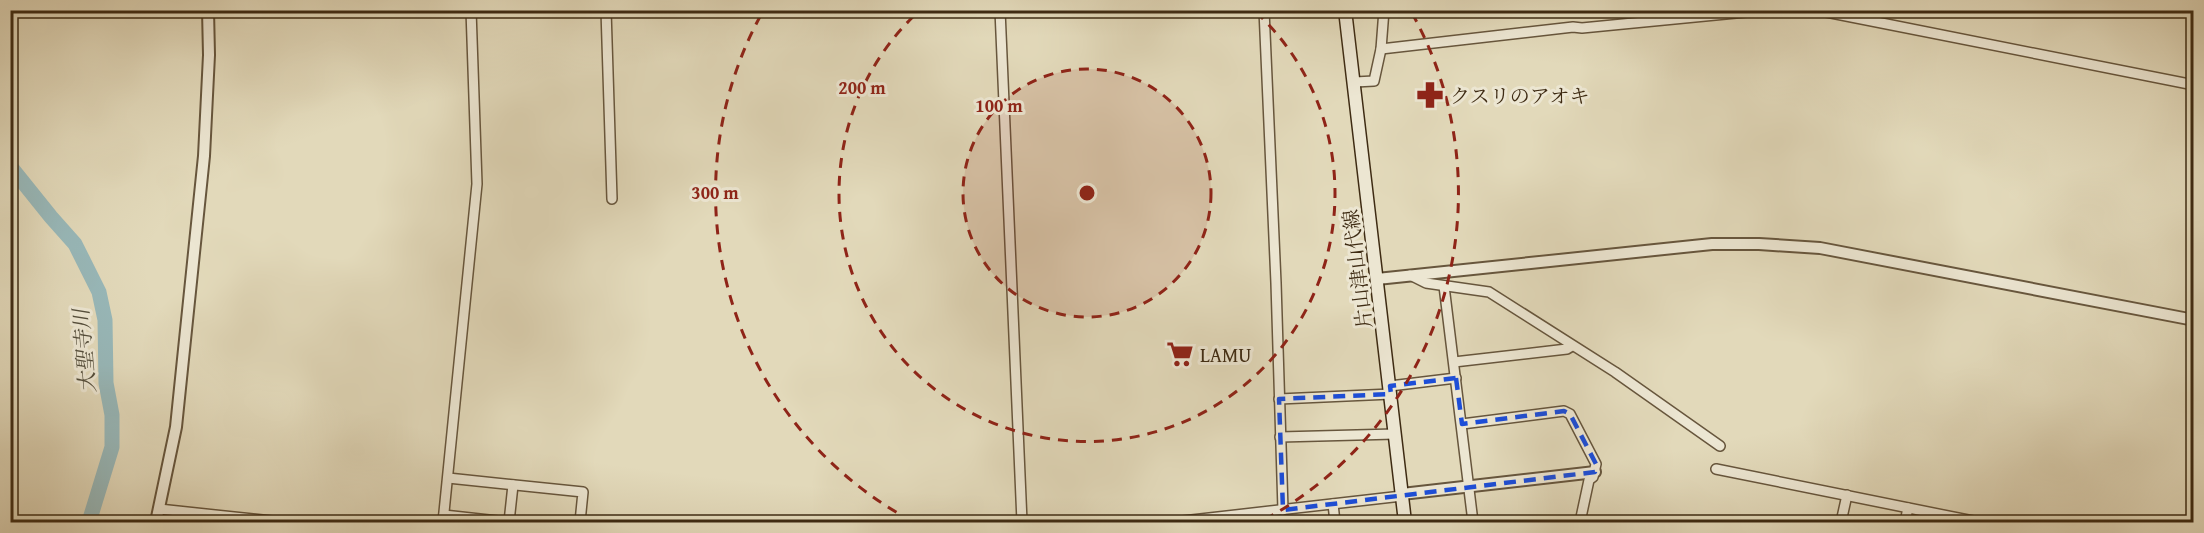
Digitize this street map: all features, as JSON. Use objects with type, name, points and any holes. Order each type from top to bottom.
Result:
[{"type":"main road","name":"片山津山代線","points":[[1345,10],[1405,522]]},
{"type":"street","points":[[156,522],[176,426],[204,156],[209,56],[208,10]]},
{"type":"street","points":[[471,10],[477,184],[444,519],[508,522],[513,485]]},
{"type":"street","points":[[606,10],[612,199]]},
{"type":"street","points":[[1000,10],[1022,522]]},
{"type":"street","points":[[1264,10],[1282,510]]},
{"type":"street","points":[[1355,82],[1374,81],[1381,49],[1384,10]]},
{"type":"street","points":[[1381,49],[1572,27],[1582,28],[1767,10]]},
{"type":"street","points":[[1816,10],[2193,85]]},
{"type":"street","points":[[1377,279],[1712,244],[1759,244],[1830,250],[2193,320]]},
{"type":"street","points":[[1468,288],[1469,268]]},
{"type":"street","points":[[1410,275],[1426,283],[1489,292],[1615,372],[1720,446]]},
{"type":"street","points":[[1444,286],[1473,522]]},
{"type":"street","points":[[1454,362],[1567,350],[1572,346]]},
{"type":"street","points":[[1279,399],[1390,390],[1456,378]]},
{"type":"street","points":[[1462,424],[1564,411],[1570,414],[1596,465],[1593,477],[1588,480],[1580,522]]},
{"type":"street","points":[[1280,437],[1395,434]]},
{"type":"street","points":[[1716,470],[1978,522]]},
{"type":"street","points":[[1174,522],[1595,472]]},
{"type":"street","points":[[448,478],[583,492],[580,522]]},
{"type":"street","points":[[1841,522],[1847,495]]},
{"type":"street","points":[[1333,504],[1335,522]]},
{"type":"street","points":[[1905,522],[1908,508]]},
{"type":"street","points":[[159,509],[281,522]]},
{"type":"highlighted area","points":[[1456,378],[1462,424],[1564,411],[1570,414],[1596,464],[1595,472],[1283,510],[1279,399],[1391,394],[1390,386]]},
{"type":"waterway","name":"大聖寺川","points":[[10,166],[75,244],[99,292],[105,320],[106,383],[112,415],[112,447],[89,522]]},
{"type":"place","name":"クスリのアオキ","points":[[1430,95]]},
{"type":"place","name":"LAMU","points":[[1180,354]]}]
